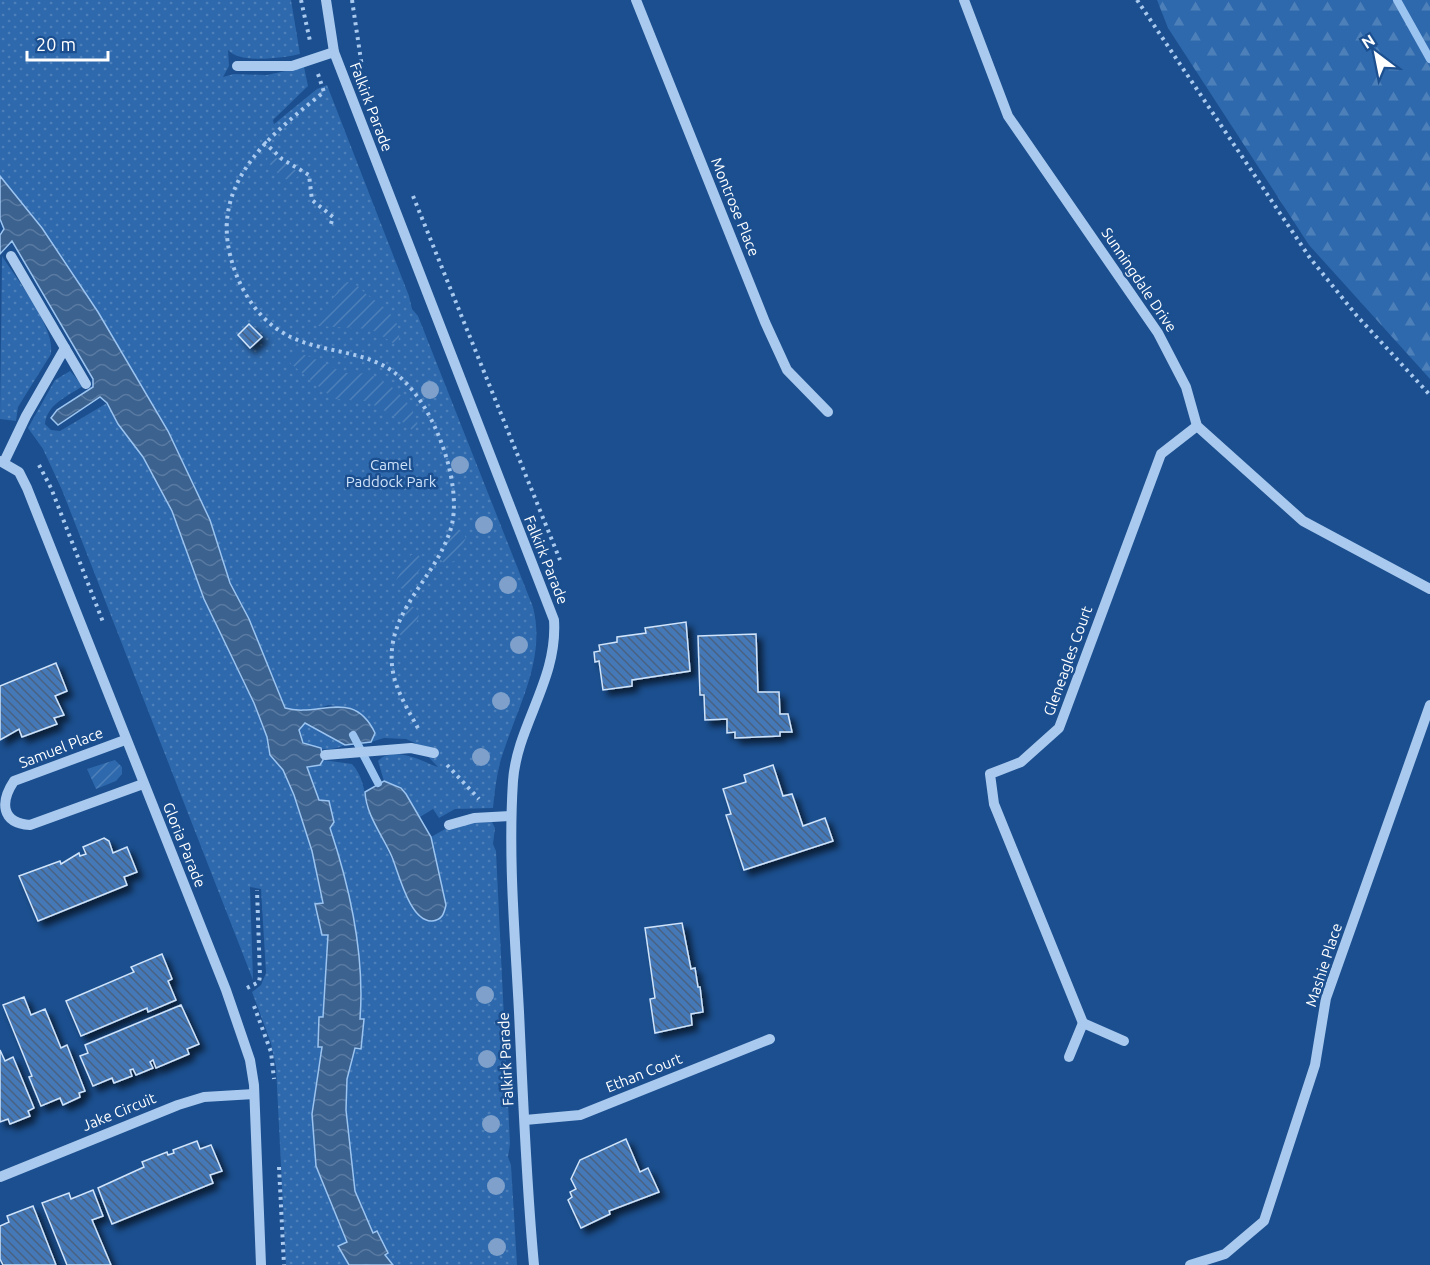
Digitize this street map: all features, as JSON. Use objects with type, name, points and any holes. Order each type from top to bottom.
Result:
[{"type":"street","name":"Falkirk Parade","points":[[326,0],[334,52],[554,620],[555,643],[551,662],[516,756],[512,816],[525,1120],[534,1265]]},
{"type":"street","name":"Montrose Place","points":[[636,0],[765,322],[787,370],[828,412]]},
{"type":"street","name":"Sunningdale Drive","points":[[964,0],[1008,116],[1158,333],[1186,387],[1197,426]]},
{"type":"street","points":[[237,66],[292,66],[334,52]]},
{"type":"street","points":[[11,256],[86,384]]},
{"type":"street","points":[[2,462],[65,348]]},
{"type":"street","points":[[1197,426],[1303,521],[1430,589]]},
{"type":"street","name":"Gleneagles Court","points":[[1083,1023],[994,804],[990,774],[1021,762],[1059,728],[1161,454],[1197,426]]},
{"type":"street","name":"Gloria Parade","points":[[2,462],[19,472],[27,488],[226,990],[250,1060],[254,1094],[261,1265]]},
{"type":"street","name":"Mashie Place","points":[[1190,1265],[1225,1254],[1264,1221],[1315,1065],[1326,998],[1430,705]]},
{"type":"street","name":"Samuel Place","points":[[125,740],[14,782],[4,791],[2,805],[6,816],[16,824],[30,825],[143,784]]},
{"type":"street","points":[[325,755],[383,748],[411,748],[434,753]]},
{"type":"street","points":[[449,825],[474,818],[512,816]]},
{"type":"street","points":[[1069,1057],[1083,1023],[1124,1041]]},
{"type":"street","name":"Ethan Court","points":[[525,1120],[580,1115],[770,1039]]},
{"type":"street","name":"Jake Circuit","points":[[0,1177],[178,1105],[204,1097],[254,1094]]},
{"type":"path","points":[[302,0],[314,60],[324,92],[264,142],[238,177],[230,202],[228,240],[231,263],[252,305],[283,333],[302,342],[361,356],[386,368],[402,379],[428,414],[450,468],[454,504],[449,535],[412,596],[396,631],[392,648],[392,666],[396,684],[406,708],[434,753],[475,792],[491,817]]},
{"type":"path","points":[[352,0],[364,76]]},
{"type":"path","points":[[1137,0],[1310,258],[1357,316],[1430,395]]},
{"type":"path","points":[[264,142],[282,159],[309,175],[312,200],[333,217],[330,227]]},
{"type":"path","points":[[409,186],[560,560]]},
{"type":"path","points":[[247,988],[259,982],[260,976],[257,890]]},
{"type":"green space","name":"Camel Paddock Park","points":[[0,0],[291,0],[300,54],[251,58],[242,57],[228,50],[229,66],[223,77],[234,74],[267,75],[304,67],[308,86],[273,120],[274,124],[317,89],[327,85],[409,296],[412,309],[418,316],[533,607],[536,644],[533,663],[523,699],[501,759],[493,808],[455,809],[439,818],[433,809],[420,817],[401,788],[384,781],[378,761],[384,756],[399,754],[438,767],[415,743],[406,739],[384,738],[371,742],[349,708],[329,705],[302,713],[285,708],[249,619],[230,583],[210,520],[168,431],[98,312],[42,228],[0,176]]},
{"type":"green space","points":[[1157,0],[1430,0],[1430,379],[1309,245],[1168,28]]},
{"type":"green space","points":[[269,152],[288,167],[302,173],[291,182],[280,176],[267,161]]},
{"type":"green space","points":[[2,256],[34,304],[51,343],[51,354],[18,407],[16,421],[0,419]]},
{"type":"green space","points":[[347,282],[358,286],[392,316],[399,328],[398,342],[393,343],[371,329],[318,326],[329,303]]},
{"type":"green space","points":[[301,354],[344,372],[367,374],[383,381],[406,401],[412,409],[418,426],[412,430],[398,418],[366,401],[334,399],[290,363],[292,355]]},
{"type":"green space","points":[[70,371],[83,386],[54,406],[45,424],[51,430],[60,431],[107,403],[118,424],[143,457],[172,511],[204,599],[254,703],[267,737],[270,754],[283,770],[294,795],[312,851],[323,903],[315,904],[322,935],[328,935],[323,1017],[319,1018],[318,1046],[322,1047],[312,1114],[316,1166],[347,1242],[338,1247],[349,1265],[286,1265],[276,1067],[271,1043],[252,992],[261,985],[266,973],[261,889],[250,887],[253,980],[62,490],[43,449],[28,428],[55,380]]},
{"type":"green space","points":[[453,529],[462,532],[466,538],[454,561],[445,564],[438,557]]},
{"type":"green space","points":[[417,554],[425,561],[407,590],[400,588],[396,580],[411,555]]},
{"type":"green space","points":[[408,605],[416,608],[419,615],[413,632],[405,637],[396,633]]},
{"type":"green space","points":[[305,723],[345,745],[331,749],[310,746],[304,742],[299,730]]},
{"type":"green space","points":[[115,760],[122,767],[122,774],[116,781],[96,789],[87,769]]},
{"type":"green space","points":[[323,760],[352,764],[355,768],[362,783],[366,805],[420,918],[446,905],[431,837],[454,824],[492,822],[495,828],[493,844],[496,851],[510,1144],[508,1157],[511,1165],[517,1265],[393,1265],[385,1255],[377,1232],[373,1233],[355,1191],[346,1110],[347,1079],[355,1048],[360,1048],[364,1019],[360,1019],[359,954],[347,890],[307,766],[320,765]]},
{"type":"water","points":[[0,176],[42,228],[98,312],[168,431],[210,520],[230,583],[249,619],[285,708],[310,710],[346,708],[356,711],[366,719],[375,733],[371,742],[345,745],[305,723],[299,730],[303,743],[321,748],[323,760],[320,765],[307,767],[319,800],[329,801],[334,822],[330,828],[350,898],[358,946],[360,1019],[364,1019],[361,1049],[355,1048],[347,1079],[346,1110],[355,1191],[373,1233],[377,1231],[388,1253],[385,1255],[393,1265],[349,1265],[338,1246],[347,1242],[316,1166],[312,1114],[322,1047],[318,1047],[319,1017],[323,1017],[328,935],[322,935],[315,904],[323,903],[312,851],[294,795],[283,770],[270,755],[267,737],[254,703],[204,599],[172,511],[143,457],[118,424],[107,403],[100,397],[58,425],[51,418],[57,410],[93,387],[93,379],[12,241],[0,254],[0,235],[4,229],[0,219]]},
{"type":"water","points":[[384,781],[401,788],[431,837],[446,905],[442,916],[438,919],[432,921],[417,914],[406,896],[392,857],[368,809],[365,792]]},
{"type":"building","points":[[249,324],[262,337],[250,348],[238,335]]},
{"type":"building","points":[[686,622],[690,671],[632,680],[632,686],[603,690],[599,661],[595,662],[594,652],[600,651],[599,645],[617,642],[617,637],[646,633],[645,628]]},
{"type":"building","points":[[756,634],[758,692],[779,692],[780,714],[788,714],[792,732],[780,732],[780,736],[735,738],[735,732],[727,733],[727,719],[705,720],[704,695],[700,695],[698,636]]},
{"type":"building","points":[[56,663],[67,691],[55,696],[64,715],[54,718],[57,724],[22,737],[19,729],[0,740],[0,686]]},
{"type":"building","points":[[773,765],[783,796],[792,794],[803,826],[825,818],[833,841],[744,870],[726,815],[731,814],[723,789],[746,782],[744,775]]},
{"type":"building","points":[[104,838],[109,841],[113,853],[127,847],[137,872],[124,877],[127,885],[38,921],[19,876],[60,861],[61,864],[79,853],[80,856],[86,854],[83,847]]},
{"type":"building","points":[[682,923],[691,969],[695,968],[698,987],[700,987],[703,1012],[691,1014],[692,1025],[655,1033],[650,999],[655,998],[645,928]]},
{"type":"building","points":[[162,954],[172,979],[168,981],[176,1000],[148,1012],[147,1008],[81,1036],[66,1001],[134,972],[131,967]]},
{"type":"building","points":[[24,997],[31,1015],[45,1009],[61,1048],[67,1045],[85,1091],[79,1093],[80,1097],[63,1105],[60,1098],[41,1106],[29,1077],[32,1076],[3,1005]]},
{"type":"building","points":[[181,1005],[199,1044],[187,1049],[189,1054],[156,1068],[153,1060],[150,1062],[153,1068],[136,1075],[133,1069],[130,1070],[132,1076],[114,1083],[112,1078],[93,1086],[80,1056],[88,1053],[85,1045]]},
{"type":"building","points":[[0,1050],[5,1061],[13,1057],[34,1108],[28,1111],[30,1116],[10,1124],[8,1119],[0,1122]]},
{"type":"building","points":[[626,1139],[640,1172],[648,1168],[659,1192],[609,1211],[610,1214],[581,1228],[568,1200],[572,1197],[570,1192],[576,1189],[571,1179],[580,1160]]},
{"type":"building","points":[[197,1141],[200,1149],[211,1145],[222,1171],[210,1175],[213,1183],[112,1224],[98,1188],[144,1167],[142,1162],[167,1152],[168,1155],[174,1153],[173,1150]]},
{"type":"building","points":[[93,1190],[103,1216],[92,1220],[111,1265],[67,1265],[42,1203],[69,1193],[71,1199]]},
{"type":"building","points":[[33,1206],[56,1265],[3,1265],[0,1259],[0,1226],[9,1222],[7,1216]]},
{"type":"waterway","points":[[1397,0],[1430,59]]},
{"type":"waterway","points":[[353,735],[378,783]]}]
